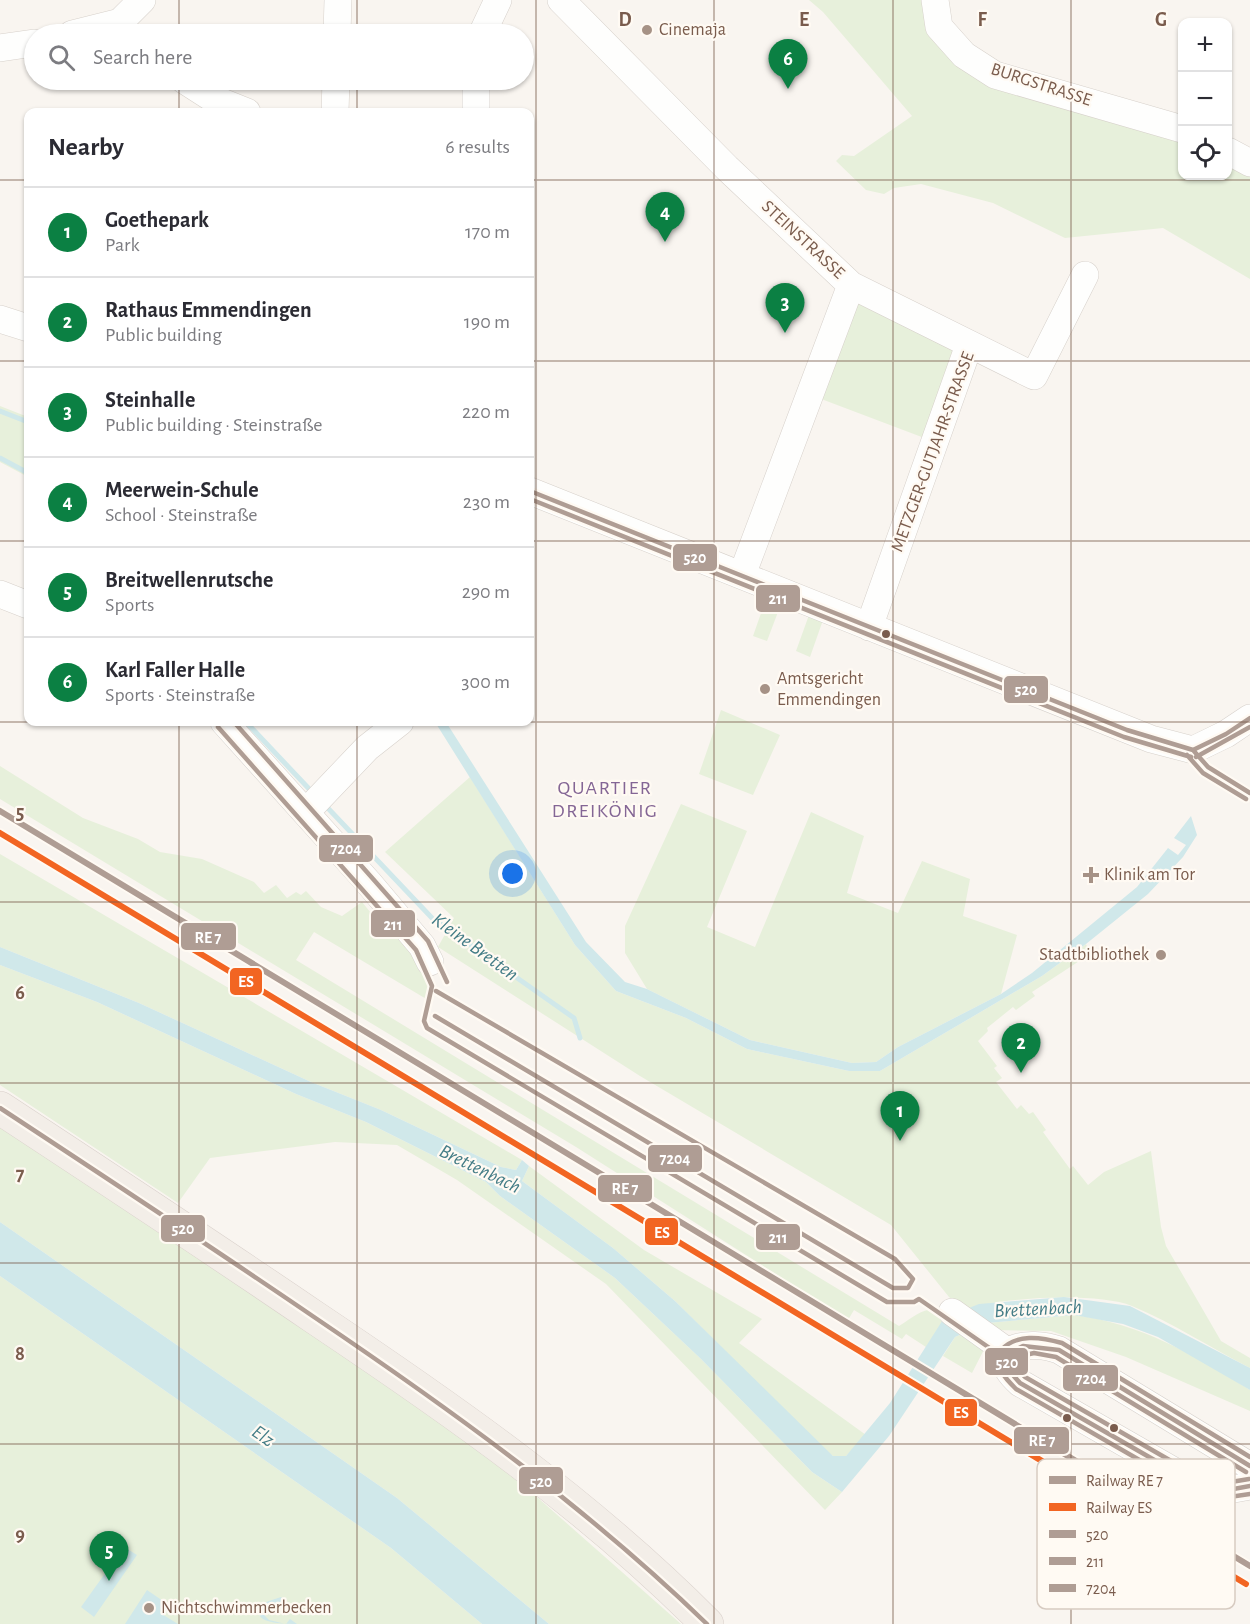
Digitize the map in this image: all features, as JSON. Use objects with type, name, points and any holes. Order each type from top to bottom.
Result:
[{"type":"main road","points":[[0,1108],[441,1402],[550,1483],[651,1570],[707,1624]]},
{"type":"street","points":[[129,24],[142,0]]},
{"type":"street","points":[[337,24],[338,0]]},
{"type":"street","points":[[487,24],[498,0]]},
{"type":"street","name":"STEINSTRASSE","points":[[561,0],[727,168],[851,285],[742,575]]},
{"type":"street","name":"BURGSTRASSE","points":[[935,0],[939,27],[964,55],[995,75],[1178,128]]},
{"type":"street","points":[[0,48],[24,44]]},
{"type":"street","points":[[193,90],[207,105],[224,108]]},
{"type":"street","points":[[336,90],[336,108]]},
{"type":"street","points":[[476,90],[476,108]]},
{"type":"street","points":[[1232,154],[1250,163]]},
{"type":"street","name":"METZGER-GUTJAHR-STRASSE","points":[[869,627],[969,345],[1034,376],[1085,275]]},
{"type":"street","points":[[851,285],[969,345]]},
{"type":"street","points":[[0,319],[24,327]]},
{"type":"street","points":[[534,493],[1151,739],[1193,750],[1226,734],[1250,718]]},
{"type":"street","points":[[0,594],[24,603]]},
{"type":"street","points":[[228,726],[315,803],[414,936],[430,962]]},
{"type":"street","points":[[315,803],[367,748],[395,726]]},
{"type":"street","points":[[952,1312],[1008,1352]]},
{"type":"street","points":[[1153,1459],[1032,1390],[1012,1376],[1007,1360],[1008,1352],[1015,1346],[1025,1343],[1059,1350],[1220,1459]]},
{"type":"green space","points":[[809,0],[925,0],[936,35],[1178,138],[1178,180],[1232,180],[1232,161],[1250,171],[1250,279],[1163,228],[1065,238],[993,203],[921,184],[894,188],[884,194],[866,190],[836,161],[842,155],[854,156],[912,116],[823,12]]},
{"type":"green space","points":[[856,294],[960,347],[927,439],[816,397]]},
{"type":"green space","points":[[0,406],[24,415],[24,475],[0,462]]},
{"type":"green space","points":[[766,599],[781,604],[767,641],[753,636]]},
{"type":"green space","points":[[809,615],[823,620],[810,657],[796,651]]},
{"type":"green space","points":[[721,710],[780,735],[753,795],[699,774]]},
{"type":"green space","points":[[0,766],[83,818],[138,839],[160,852],[202,859],[254,882],[264,893],[276,885],[287,898],[296,892],[301,895],[306,891],[321,907],[342,916],[362,902],[375,918],[388,915],[424,964],[429,987],[428,1000],[314,932],[296,960],[899,1326],[924,1311],[943,1311],[951,1315],[926,1347],[906,1334],[902,1339],[854,1310],[848,1320],[576,1147],[0,799]]},
{"type":"green space","points":[[470,777],[575,945],[616,991],[686,1018],[747,1049],[849,1071],[880,1071],[1042,976],[1086,944],[1090,954],[1032,992],[1035,996],[1016,1010],[1013,1007],[987,1028],[988,1031],[978,1041],[997,1066],[994,1068],[1002,1078],[996,1082],[1017,1109],[1021,1105],[1029,1114],[1033,1112],[1046,1130],[1043,1132],[1070,1169],[1073,1166],[1088,1185],[1104,1172],[1151,1151],[1161,1227],[1166,1246],[1221,1341],[1250,1358],[1250,1368],[1162,1320],[1132,1306],[1116,1302],[1073,1298],[1023,1299],[964,1310],[949,1297],[891,1225],[640,1076],[438,947],[454,918],[385,852]]},
{"type":"green space","points":[[681,804],[747,831],[707,927],[755,947],[811,812],[864,836],[847,893],[898,913],[922,861],[970,879],[963,916],[1017,935],[1001,994],[898,1047],[876,1062],[852,1063],[750,1040],[647,989],[625,953],[625,926]]},
{"type":"green space","points":[[0,854],[522,1160],[516,1170],[501,1167],[381,1110],[311,1082],[139,1003],[0,947]]},
{"type":"green space","points":[[0,965],[97,1002],[296,1094],[366,1122],[486,1182],[500,1196],[615,1278],[701,1359],[812,1472],[842,1492],[825,1510],[606,1284],[457,1180],[397,1145],[335,1142],[210,1158],[178,1203],[0,1085]]},
{"type":"green space","points":[[0,1119],[461,1430],[681,1624],[549,1624],[397,1498],[0,1222]]},
{"type":"green space","points":[[529,1166],[644,1250],[762,1319],[739,1343],[866,1435],[846,1456],[833,1456],[823,1449],[675,1301],[613,1248],[522,1181]]},
{"type":"green space","points":[[0,1276],[391,1548],[482,1624],[0,1624]]},
{"type":"green space","points":[[1074,1315],[1122,1325],[1188,1353],[1250,1390],[1250,1411],[1126,1357],[1051,1331],[994,1330],[972,1373],[943,1356],[955,1337],[987,1323]]},
{"type":"water","points":[[438,726],[449,726],[586,942],[625,982],[647,989],[750,1040],[852,1063],[876,1062],[898,1047],[1001,994],[1032,973],[1137,887],[1168,848],[1178,855],[1186,845],[1174,838],[1191,816],[1197,835],[1183,857],[1148,894],[1086,944],[1042,976],[880,1071],[849,1071],[747,1049],[686,1018],[616,991],[575,945]]},
{"type":"water","name":"Brettenbach","points":[[0,947],[139,1003],[311,1082],[381,1110],[501,1167],[516,1170],[522,1160],[529,1166],[522,1181],[613,1248],[675,1301],[833,1456],[846,1456],[890,1403],[944,1318],[979,1304],[1064,1297],[1130,1306],[1250,1368],[1250,1390],[1158,1337],[1123,1324],[1074,1315],[987,1323],[955,1337],[889,1436],[842,1492],[812,1472],[701,1359],[615,1278],[500,1196],[486,1182],[366,1122],[296,1094],[97,1002],[0,965]]},
{"type":"water","name":"Elz","points":[[0,1222],[397,1498],[549,1624],[482,1624],[391,1548],[0,1276]]},
{"type":"water","points":[[124,1547],[137,1555],[94,1617],[81,1607]]},
{"type":"water","name":"Nichtschwimmerbecken","points":[[147,1590],[166,1603],[160,1613],[178,1624],[125,1624]]},
{"type":"water","points":[[281,1597],[285,1601],[285,1607],[278,1609],[270,1604],[265,1610],[265,1616],[269,1620],[285,1624],[263,1619],[259,1615],[263,1603]]},
{"type":"water","points":[[290,1619],[297,1624],[291,1624],[286,1624]]},
{"type":"waterway","points":[[0,411],[24,420]]},
{"type":"waterway","name":"Kleine Bretten","points":[[0,458],[24,471]]},
{"type":"waterway","name":"Kleine Bretten","points":[[250,726],[313,793]]},
{"type":"waterway","name":"Kleine Bretten","points":[[324,804],[432,918],[574,1018],[580,1038]]},
{"type":"transit line","name":"520","points":[[534,493],[1127,730],[1193,750]]},
{"type":"transit line","name":"211","points":[[534,501],[1124,737],[1191,757]]},
{"type":"transit line","name":"520","points":[[1193,750],[1226,734],[1250,718]]},
{"type":"transit line","name":"7204","points":[[238,726],[428,941],[447,982]]},
{"type":"transit line","name":"211","points":[[218,727],[416,950],[432,986],[424,1021],[427,1028],[887,1302],[914,1302],[919,1299],[1004,1358]]},
{"type":"transit line","name":"211","points":[[1196,757],[1250,727]]},
{"type":"transit line","name":"520","points":[[1193,750],[1208,767],[1250,793]]},
{"type":"transit line","name":"211","points":[[1187,755],[1203,773],[1246,799]]},
{"type":"transit line","points":[[0,811],[1073,1459]]},
{"type":"transit line","name":"7204","points":[[435,1016],[893,1288],[908,1288],[913,1279],[895,1259],[436,991]]},
{"type":"transit line","name":"520","points":[[0,1108],[275,1290],[468,1425],[566,1500],[661,1581],[707,1624]]},
{"type":"transit line","name":"211","points":[[1138,1459],[1016,1389],[1004,1376],[1000,1367],[1000,1351],[1013,1341],[1021,1339],[1037,1338],[1062,1343],[1250,1457]]},
{"type":"transit line","name":"520","points":[[1153,1459],[1020,1383],[1008,1367],[1007,1354],[1023,1346],[1059,1350],[1250,1466]]},
{"type":"transit line","name":"7204","points":[[1168,1459],[1025,1377],[1015,1367],[1013,1358],[1034,1353],[1056,1357],[1225,1459]]},
{"type":"transit line","name":"7204","points":[[1235,1465],[1246,1472]]},
{"type":"transit line","name":"7204","points":[[1235,1481],[1249,1479]]},
{"type":"transit line","name":"520","points":[[1235,1489],[1250,1486]]},
{"type":"transit line","name":"211","points":[[1235,1496],[1250,1494]]},
{"type":"transit line","points":[[1235,1557],[1250,1566]]},
{"type":"rail line","name":"ES","points":[[0,833],[1039,1459]]},
{"type":"rail line","name":"ES","points":[[1235,1577],[1246,1584]]},
{"type":"place","name":"Cinemaja","points":[[647,30]]},
{"type":"place","name":"Karl Faller Halle","points":[[788,89]]},
{"type":"place","name":"Meerwein-Schule","points":[[665,242]]},
{"type":"place","name":"Steinhalle","points":[[785,333]]},
{"type":"place","name":"Amtsgericht Emmendingen","points":[[765,689]]},
{"type":"place","name":"Klinik am Tor","points":[[1091,875]]},
{"type":"place","name":"Stadtbibliothek","points":[[1161,955]]},
{"type":"place","name":"Rathaus Emmendingen","points":[[1021,1073]]},
{"type":"place","name":"Goethepark","points":[[900,1141]]},
{"type":"place","name":"Breitwellenrutsche","points":[[109,1581]]},
{"type":"place","name":"Nichtschwimmerbecken","points":[[149,1608]]},
{"type":"district","name":"QUARTIER DREIKÖNIG","points":[[605,800]]}]
